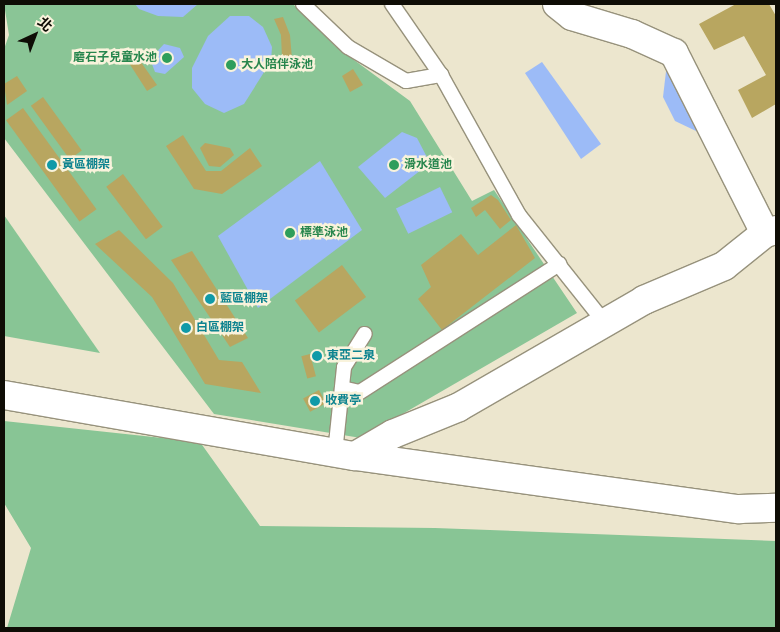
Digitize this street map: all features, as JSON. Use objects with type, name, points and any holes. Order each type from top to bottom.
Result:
[{"type":"street","points":[[345,454],[459,407],[644,300],[724,266],[771,231],[674,53],[632,34],[572,16],[557,4]]},
{"type":"street","points":[[4,395],[254,441],[739,509],[776,508]]},
{"type":"lane","points":[[303,4],[348,47],[406,81],[441,75]]},
{"type":"lane","points":[[392,4],[441,75],[520,215],[604,322]]},
{"type":"lane","points":[[342,388],[360,392],[559,264]]},
{"type":"lane","points":[[345,454],[342,388],[344,367],[365,334]]},
{"type":"green space","points":[[4,4],[293,4],[335,46],[410,101],[472,201],[494,190],[577,313],[361,438],[214,414],[4,138],[4,49],[9,35]]},
{"type":"green space","points":[[4,215],[100,353],[4,336]]},
{"type":"green space","points":[[4,421],[200,442],[260,526],[435,528],[776,541],[776,628],[7,628],[31,548],[4,503]]},
{"type":"water","points":[[135,4],[198,4],[183,17],[158,16],[139,9]]},
{"type":"water","name":"大人陪伴泳池","points":[[230,16],[249,16],[263,27],[272,47],[271,61],[244,104],[224,113],[205,104],[192,88],[192,68],[208,36]]},
{"type":"water","name":"磨石子兒童水池","points":[[164,44],[180,48],[184,57],[165,74],[155,72],[150,59]]},
{"type":"water","points":[[542,62],[601,144],[581,159],[525,73]]},
{"type":"water","points":[[667,63],[715,140],[675,121],[663,97]]},
{"type":"water","name":"滑水道池","points":[[402,132],[417,138],[430,163],[385,198],[358,167]]},
{"type":"water","name":"標準泳池","points":[[320,161],[362,230],[258,308],[218,236]]},
{"type":"water","name":"滑水道池","points":[[440,187],[452,212],[408,234],[396,208]]},
{"type":"building","points":[[736,4],[769,4],[776,16],[776,104],[752,118],[738,90],[766,75],[744,36],[714,50],[699,24]]},
{"type":"building","points":[[283,17],[290,35],[292,59],[282,58],[281,35],[274,19]]},
{"type":"building","points":[[138,58],[157,85],[147,91],[129,63]]},
{"type":"building","points":[[353,69],[363,85],[350,92],[342,76]]},
{"type":"building","points":[[17,76],[27,91],[7,105],[4,84]]},
{"type":"building","name":"黃區棚架","points":[[43,97],[82,150],[70,159],[31,106]]},
{"type":"building","name":"黃區棚架","points":[[23,108],[96,209],[79,221],[6,120]]},
{"type":"building","points":[[183,135],[206,171],[221,171],[250,148],[262,166],[222,194],[194,189],[166,146]]},
{"type":"building","points":[[205,143],[230,148],[234,155],[220,167],[209,166],[200,148]]},
{"type":"building","points":[[123,174],[163,227],[146,239],[106,187]]},
{"type":"building","points":[[491,195],[498,200],[511,220],[500,229],[485,210],[476,217],[471,208]]},
{"type":"building","points":[[516,225],[535,258],[442,330],[418,299],[431,287],[421,265],[461,234],[478,255]]},
{"type":"building","name":"白區棚架","points":[[119,230],[173,283],[219,360],[242,362],[261,393],[205,384],[152,297],[95,244]]},
{"type":"building","name":"藍區棚架","points":[[192,251],[248,338],[230,347],[171,260]]},
{"type":"building","points":[[342,265],[366,297],[319,332],[295,301]]},
{"type":"building","points":[[310,354],[316,376],[307,379],[301,356]]},
{"type":"building","name":"收費亭","points":[[319,390],[326,403],[310,412],[303,398]]},
{"type":"place","name":"磨石子兒童水池","points":[[167,58]]},
{"type":"place","name":"大人陪伴泳池","points":[[231,65]]},
{"type":"place","name":"黃區棚架","points":[[52,165]]},
{"type":"place","name":"滑水道池","points":[[394,165]]},
{"type":"place","name":"標準泳池","points":[[290,233]]},
{"type":"place","name":"藍區棚架","points":[[210,299]]},
{"type":"place","name":"白區棚架","points":[[186,328]]},
{"type":"place","name":"東亞二泉","points":[[317,356]]},
{"type":"place","name":"收費亭","points":[[315,401]]}]
